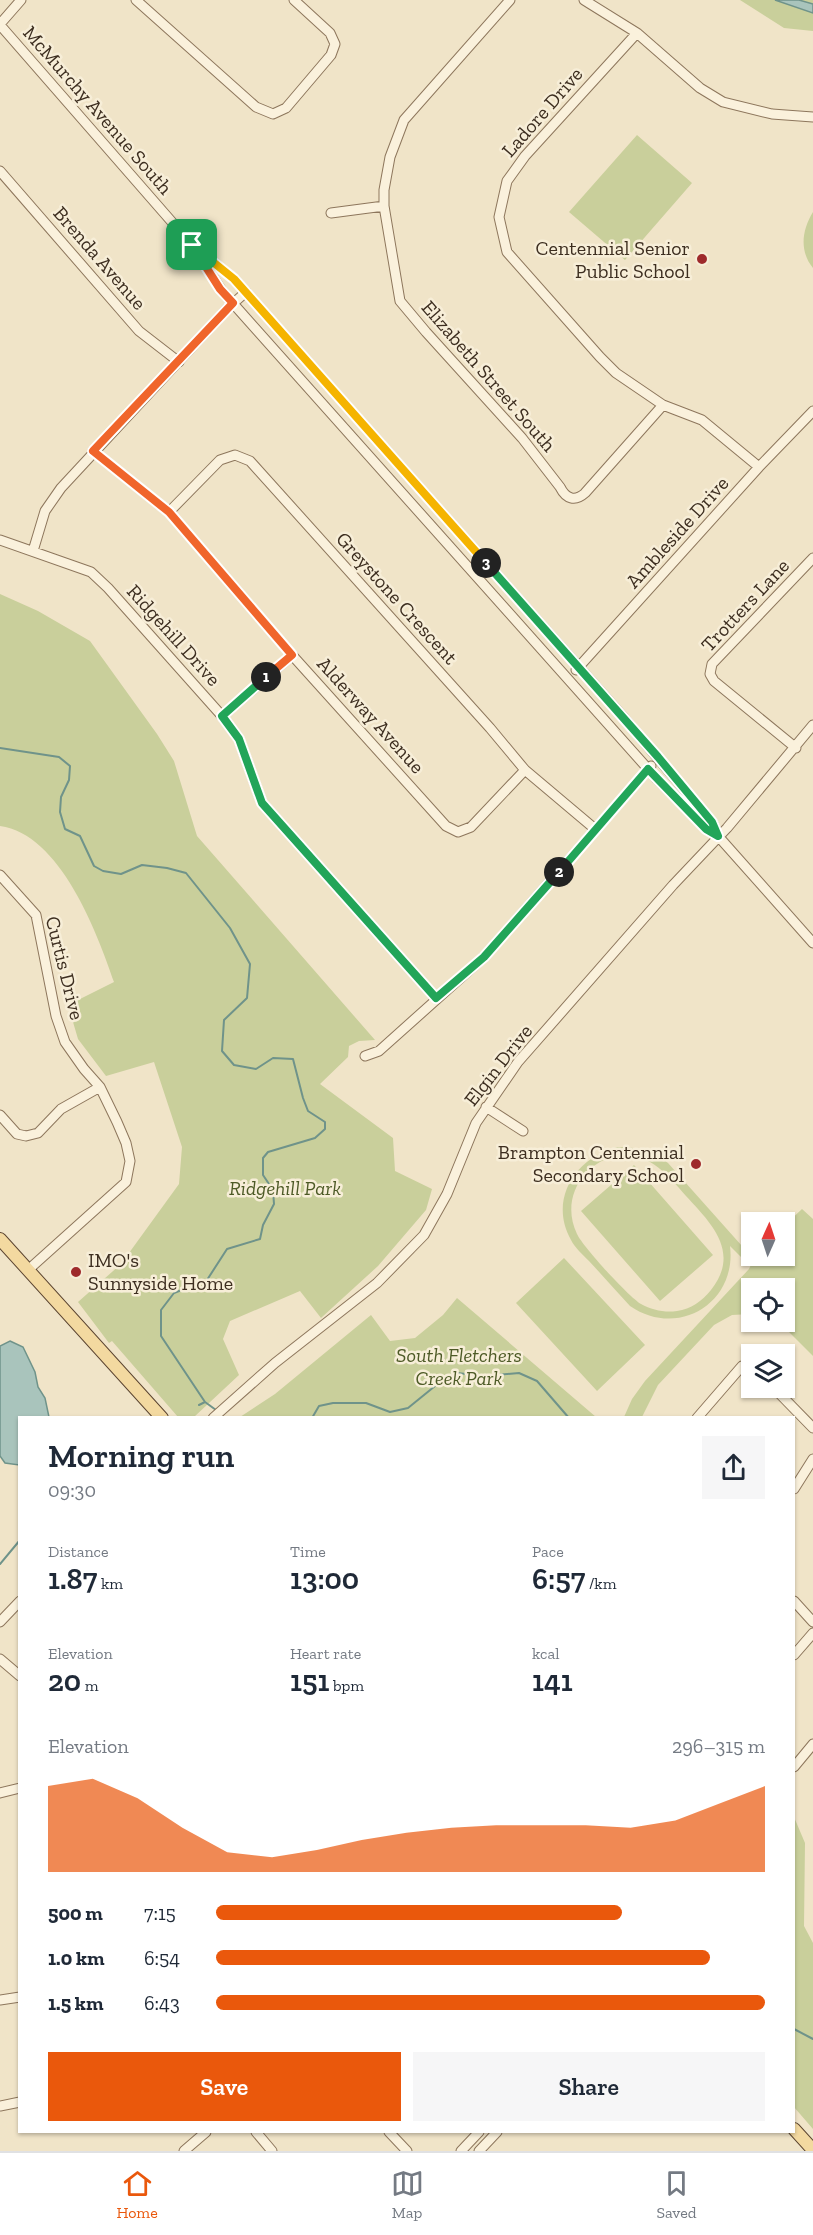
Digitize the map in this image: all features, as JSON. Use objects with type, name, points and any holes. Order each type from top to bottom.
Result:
[{"type":"main road","points":[[0,1239],[160,1416]]},
{"type":"main road","points":[[795,2129],[813,2150]]},
{"type":"street","points":[[0,24],[21,0]]},
{"type":"street","points":[[136,0],[256,107],[273,114],[286,108],[331,55],[335,44],[330,33],[294,0]]},
{"type":"street","name":"Elizabeth Street South","points":[[510,0],[404,120],[390,157],[384,190],[384,206],[400,301],[522,438],[564,495],[573,499],[579,498],[663,405]]},
{"type":"street","points":[[584,0],[637,33],[700,88],[723,102],[772,114],[813,117]]},
{"type":"street","name":"McMurchy Avenue South","points":[[0,24],[192,245],[220,289],[648,769],[706,829],[718,836],[813,943]]},
{"type":"street","name":"Ladore Drive","points":[[637,33],[525,156],[507,181],[499,218],[507,252],[616,373],[663,405],[702,420],[759,467]]},
{"type":"street","name":"Brenda Avenue","points":[[0,171],[139,330],[179,362]]},
{"type":"street","points":[[331,213],[384,206]]},
{"type":"street","name":"McMurchy Avenue South","points":[[192,245],[232,277],[246,292],[658,757],[712,822],[718,836]]},
{"type":"street","points":[[33,551],[45,511],[61,488],[93,451],[246,292]]},
{"type":"street","name":"Ambleside Drive","points":[[568,678],[759,467],[813,411]]},
{"type":"street","name":"Alderway Avenue","points":[[93,451],[169,512],[292,655],[446,826],[458,832],[471,826],[525,770]]},
{"type":"street","name":"Greystone Crescent","points":[[169,512],[219,460],[235,454],[250,461],[525,770],[595,829]]},
{"type":"street","name":"Ridgehill Drive","points":[[0,540],[91,572],[108,588],[222,716],[239,739],[262,803],[436,998]]},
{"type":"street","name":"Trotters Lane","points":[[796,748],[714,681],[710,674],[712,664],[813,558]]},
{"type":"street","points":[[222,716],[292,655]]},
{"type":"street","name":"Elgin Drive","points":[[215,1416],[274,1363],[377,1283],[424,1235],[447,1194],[476,1123],[519,1062],[796,748],[813,725]]},
{"type":"street","points":[[365,1056],[379,1051],[484,957],[658,757]]},
{"type":"street","name":"Curtis Drive","points":[[0,875],[36,915],[56,1016],[65,1042],[100,1088],[126,1143],[130,1161],[126,1182],[28,1270]]},
{"type":"street","points":[[0,1115],[17,1134],[32,1135],[38,1133],[61,1109],[100,1088]]},
{"type":"street","points":[[486,1107],[523,1131]]},
{"type":"street","points":[[699,1416],[741,1367]]},
{"type":"street","points":[[784,1398],[813,1428]]},
{"type":"street","points":[[795,1487],[813,1459]]},
{"type":"street","points":[[805,1472],[813,1481]]},
{"type":"street","points":[[795,1602],[813,1622]]},
{"type":"street","points":[[0,1622],[18,1603]]},
{"type":"street","points":[[795,1654],[813,1633]]},
{"type":"street","points":[[0,1659],[18,1674]]},
{"type":"street","points":[[795,1766],[813,1744]]},
{"type":"street","points":[[0,1793],[18,1788]]},
{"type":"street","points":[[0,2000],[18,1997]]},
{"type":"street","points":[[0,2106],[18,2102]]},
{"type":"street","points":[[184,2151],[205,2133]]},
{"type":"street","points":[[257,2133],[272,2151]]},
{"type":"street","points":[[390,2133],[407,2151]]},
{"type":"street","points":[[461,2151],[478,2133]]},
{"type":"street","points":[[479,2151],[496,2133]]},
{"type":"green space","points":[[740,0],[813,0],[813,31],[784,28]]},
{"type":"green space","points":[[637,135],[692,183],[625,260],[569,212]]},
{"type":"green space","points":[[813,212],[813,268],[804,248],[804,233]]},
{"type":"green space","name":"Ridgehill Park","points":[[0,594],[38,611],[90,641],[174,761],[197,836],[375,1040],[359,1041],[349,1046],[348,1057],[320,1084],[393,1138],[395,1171],[432,1189],[426,1210],[378,1266],[321,1318],[300,1291],[230,1321],[223,1339],[239,1375],[195,1416],[177,1416],[112,1341],[109,1343],[78,1302],[121,1264],[179,1184],[182,1147],[154,1062],[106,1076],[78,1039],[68,1005],[114,982],[107,961],[86,913],[58,866],[41,847],[21,833],[0,826]]},
{"type":"green space","points":[[618,1147],[644,1150],[662,1159],[741,1245],[741,1257],[730,1246],[730,1266],[724,1284],[714,1299],[701,1310],[685,1317],[667,1319],[648,1315],[630,1306],[573,1243],[565,1225],[563,1210],[565,1195],[570,1182],[590,1160]],"holes":[[[620,1155],[641,1158],[665,1173],[705,1217],[719,1239],[723,1251],[720,1276],[711,1290],[696,1304],[677,1311],[663,1311],[641,1304],[588,1249],[577,1234],[572,1221],[573,1195],[586,1173],[595,1165]]]},
{"type":"green space","points":[[634,1165],[713,1255],[660,1301],[581,1211]]},
{"type":"green space","points":[[802,1209],[813,1219],[813,1356],[789,1332],[795,1332],[795,1278],[741,1278],[741,1315],[732,1315],[714,1325],[658,1385],[642,1416],[624,1416],[632,1399],[645,1381],[750,1266],[795,1266],[795,1216]]},
{"type":"green space","points":[[564,1258],[645,1345],[597,1391],[516,1303]]},
{"type":"green space","name":"South Fletchers Creek Park","points":[[457,1298],[595,1416],[242,1416],[275,1394],[371,1315],[390,1341],[415,1338],[443,1315]]},
{"type":"green space","points":[[795,1819],[805,1843],[804,1926],[813,1943],[813,2129],[795,2108]]},
{"type":"water","points":[[775,0],[799,0],[813,4],[813,13]]},
{"type":"water","points":[[10,1341],[23,1347],[35,1372],[38,1387],[45,1398],[49,1416],[18,1416],[18,1465],[5,1463],[0,1456],[0,1346]]},
{"type":"waterway","points":[[0,748],[59,757],[70,766],[69,780],[61,797],[60,812],[65,829],[80,836],[94,866],[103,871],[121,874],[142,865],[186,873],[230,928],[250,964],[247,998],[224,1020],[222,1051],[234,1065],[256,1069],[273,1058],[293,1059],[308,1111],[325,1122],[325,1129],[315,1138],[268,1152],[263,1158],[263,1175],[273,1190],[274,1204],[263,1225],[260,1239],[227,1249],[207,1280],[174,1293],[161,1310],[161,1336],[205,1402],[216,1410]]},
{"type":"waterway","points":[[313,1416],[319,1406],[333,1403],[366,1403],[390,1412],[408,1408],[440,1382],[457,1373],[484,1376],[519,1373],[537,1381],[567,1416]]},
{"type":"waterway","points":[[199,1405],[205,1402]]},
{"type":"waterway","points":[[0,1564],[18,1542]]},
{"type":"waterway","points":[[795,2030],[813,2039]]},
{"type":"place","name":"Centennial Senior Public School","points":[[702,259]]},
{"type":"place","name":"Brampton Centennial Secondary School","points":[[696,1164]]},
{"type":"place","name":"IMO's Sunnyside Home","points":[[76,1272]]},
{"type":"route","points":[[192,245],[232,277],[246,292],[624,718],[712,822],[718,836],[706,829],[648,769],[484,957],[436,998],[262,803],[239,739],[222,716],[292,655],[169,512],[93,451],[233,303],[220,289],[192,245]]}]
